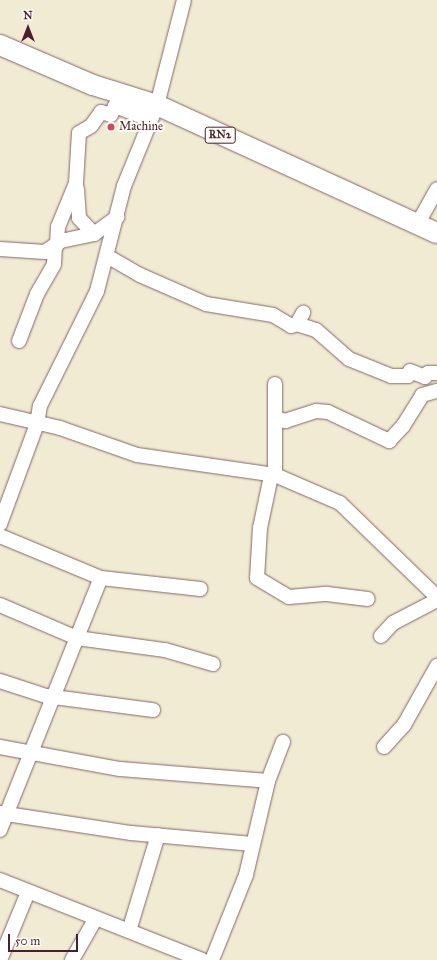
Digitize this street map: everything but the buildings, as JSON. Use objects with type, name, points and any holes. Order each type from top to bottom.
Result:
[{"type":"highway","name":"RN2","points":[[0,45],[155,110],[437,233]]},
{"type":"street","points":[[0,524],[37,424],[40,406],[69,345],[86,319],[108,256],[129,172],[155,110],[184,0]]},
{"type":"street","points":[[94,234],[79,218],[76,184],[79,133],[91,126],[101,112],[111,115],[115,106],[138,115],[155,110]]},
{"type":"street","points":[[19,342],[37,294],[54,264],[58,227],[76,184]]},
{"type":"street","points":[[417,225],[437,189]]},
{"type":"street","points":[[0,249],[37,253],[56,245],[94,234],[117,217]]},
{"type":"street","points":[[108,256],[192,299],[273,315],[292,326],[300,319],[316,330],[349,358],[391,376],[408,376],[410,371],[425,377],[428,373],[437,373]]},
{"type":"street","points":[[275,384],[277,418],[273,476],[262,512],[257,578],[289,597],[327,594],[368,599]]},
{"type":"street","points":[[277,418],[285,421],[316,410],[328,412],[389,441],[403,426],[422,395],[437,391]]},
{"type":"street","points":[[0,414],[37,424],[60,428],[137,455],[273,476],[340,503],[437,599],[393,623],[381,636]]},
{"type":"street","points":[[0,536],[101,578],[200,589]]},
{"type":"street","points":[[0,830],[4,814],[54,697],[101,578]]},
{"type":"street","points":[[0,605],[77,638],[165,650],[213,664]]},
{"type":"street","points":[[384,747],[404,725],[430,690],[437,666]]},
{"type":"street","points":[[0,681],[54,697],[152,710]]},
{"type":"street","points":[[212,960],[246,875],[268,781],[283,742]]},
{"type":"street","points":[[0,747],[120,769],[268,781]]},
{"type":"street","points":[[4,814],[158,836],[253,844]]},
{"type":"street","points":[[129,931],[158,836]]},
{"type":"street","points":[[0,880],[202,960]]},
{"type":"street","points":[[0,960],[3,942],[28,892]]},
{"type":"street","points":[[72,960],[96,918]]},
{"type":"place","name":"Machine","points":[[111,127]]}]
